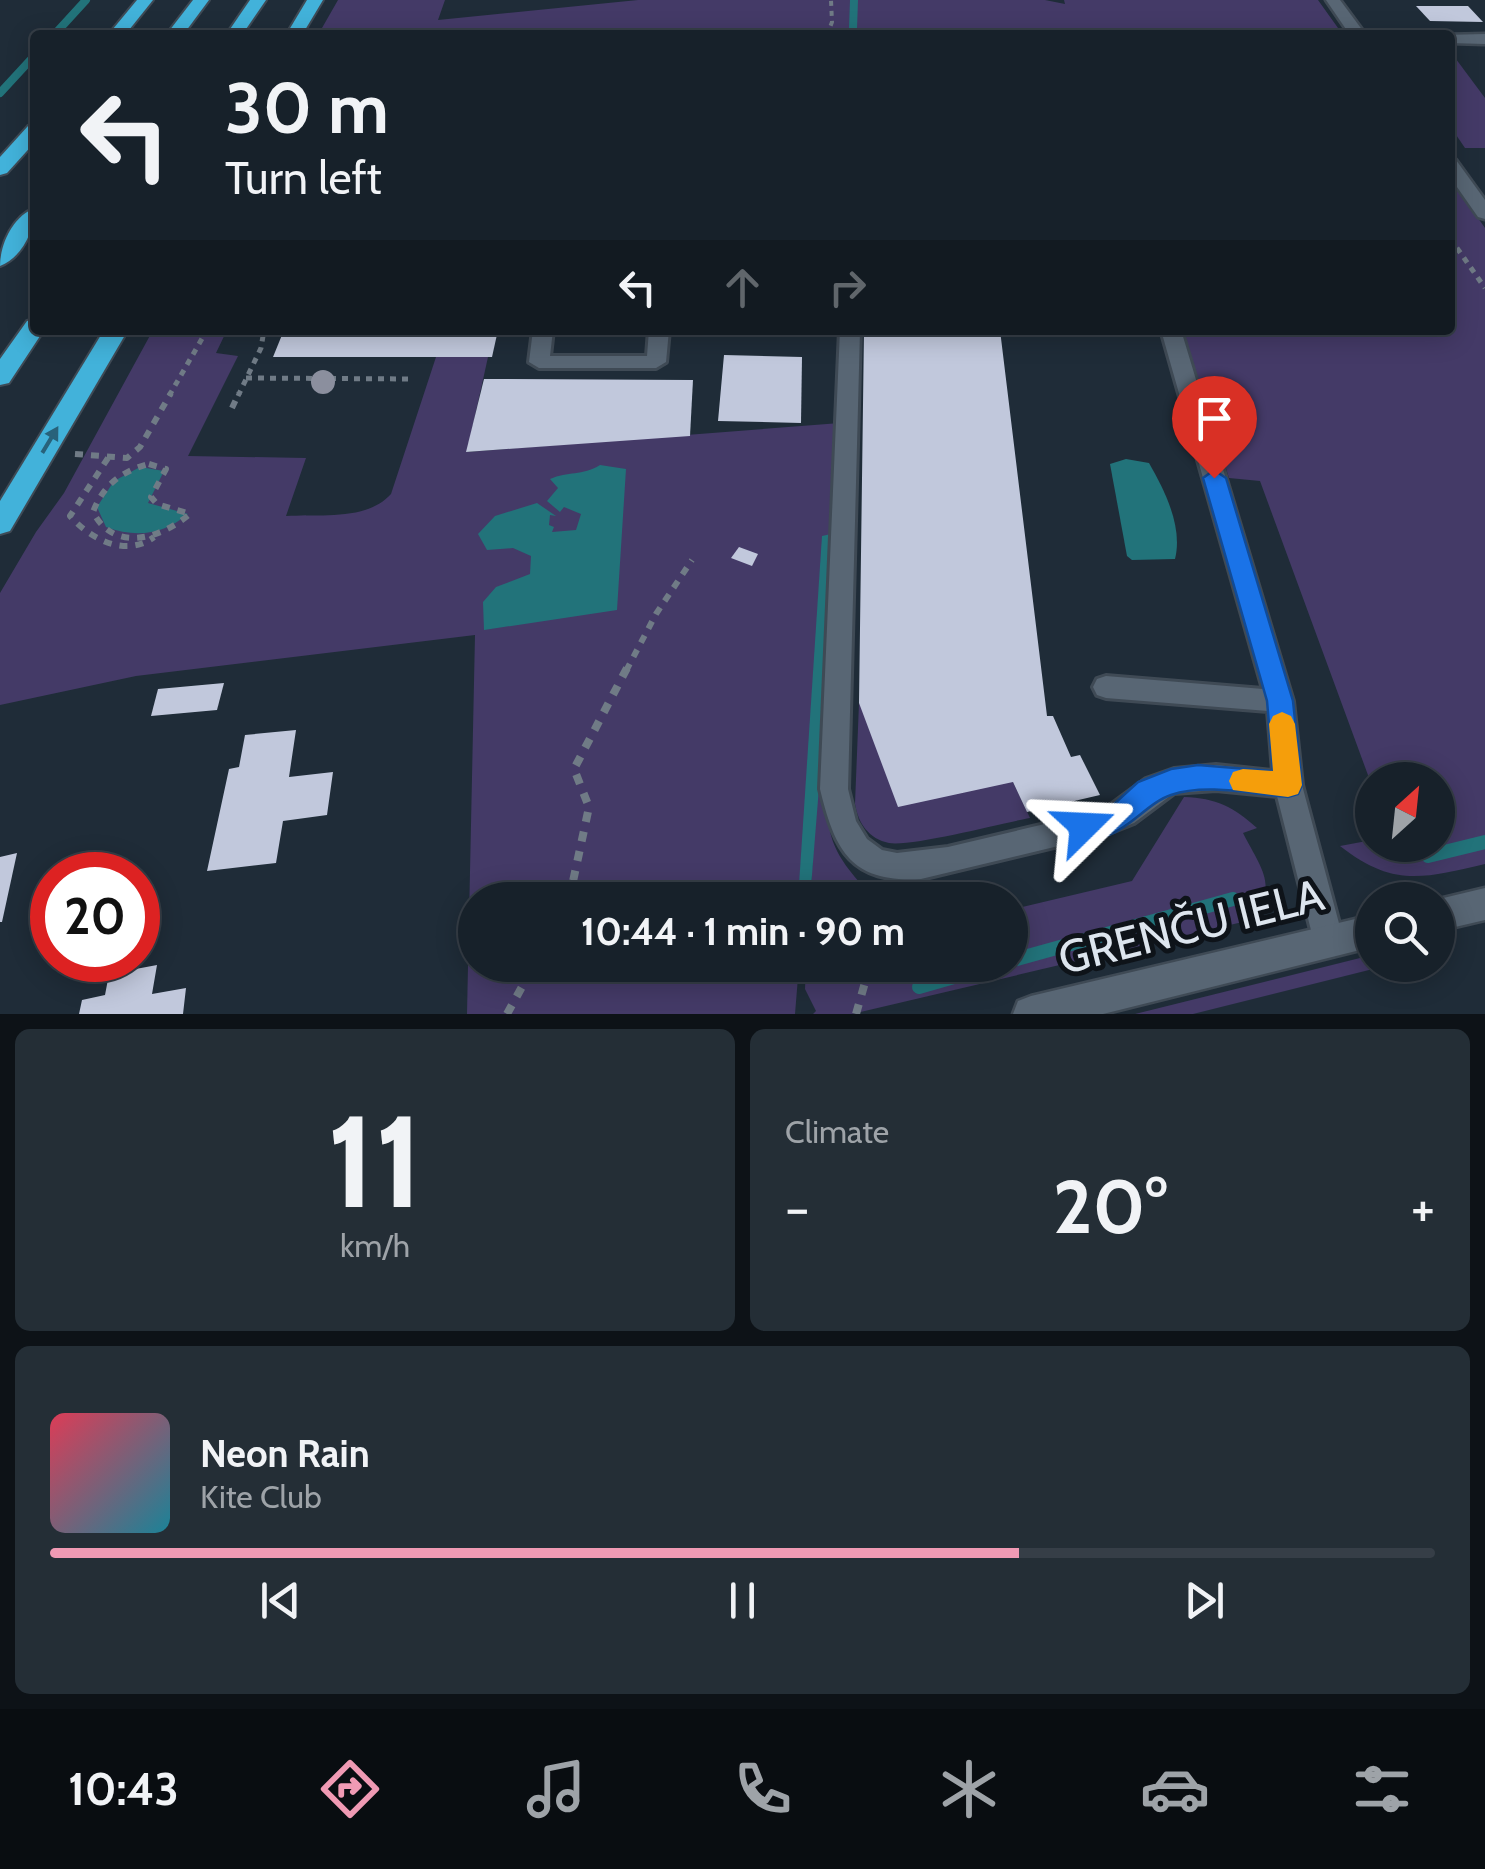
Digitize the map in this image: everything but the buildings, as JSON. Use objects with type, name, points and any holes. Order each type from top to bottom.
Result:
[{"type":"highway","points":[[120,30],[146,0]]},
{"type":"highway","points":[[178,30],[201,0]]},
{"type":"highway","points":[[237,30],[258,0]]},
{"type":"highway","points":[[297,30],[315,0]]},
{"type":"highway","points":[[0,169],[30,136]]},
{"type":"highway","points":[[0,260],[30,221]]},
{"type":"highway","points":[[0,377],[30,333]]},
{"type":"highway","points":[[0,524],[113,335]]},
{"type":"street","points":[[1333,0],[1354,30]]},
{"type":"street","points":[[1455,38],[1485,39]]},
{"type":"street","points":[[1455,171],[1485,213]]},
{"type":"street","points":[[1455,912],[1485,904]]},
{"type":"street","name":"GRENČU IELA","points":[[1031,1014],[1355,935]]},
{"type":"lane","points":[[542,335],[539,362],[656,362],[659,335]]},
{"type":"lane","points":[[850,335],[834,789],[842,826],[860,852],[903,870],[1120,817],[1148,791],[1171,781],[1198,778],[1288,785]]},
{"type":"lane","points":[[1172,335],[1280,701],[1288,785],[1329,942]]},
{"type":"lane","points":[[1106,686],[1280,701]]},
{"type":"path","points":[[829,30],[831,0]]},
{"type":"path","points":[[1455,245],[1485,288]]},
{"type":"path","points":[[121,474],[127,458],[140,447],[204,335]]},
{"type":"path","points":[[232,408],[261,348],[263,335]]},
{"type":"path","points":[[246,378],[411,379]]},
{"type":"path","points":[[68,454],[127,458]]},
{"type":"path","points":[[109,457],[70,516],[74,523],[114,544],[140,545],[176,528],[190,514],[157,504],[151,497],[165,472],[159,466],[139,466],[121,474],[102,490],[93,512],[96,523],[110,534],[154,537]]},
{"type":"path","points":[[573,882],[588,807],[574,769],[656,614],[692,560]]},
{"type":"path","points":[[507,1014],[525,982]]},
{"type":"path","points":[[856,1014],[865,982]]},
{"type":"shaded area","points":[[338,0],[445,0],[438,20],[638,0],[1045,0],[1065,4],[1064,0],[1318,0],[1339,30],[321,30]]},
{"type":"shaded area","points":[[1455,58],[1485,98],[1485,148],[1465,148],[1455,133]]},
{"type":"shaded area","points":[[1455,185],[1485,228],[1485,864],[1410,876],[1393,874],[1365,862],[1455,862],[1455,762],[1363,762],[1260,481],[1229,478],[1184,335],[1455,335]]},
{"type":"shaded area","points":[[150,335],[225,335],[216,353],[238,356],[188,456],[306,458],[286,516],[356,512],[381,503],[391,494],[436,357],[488,357],[467,452],[840,423],[805,882],[470,882],[475,635],[136,676],[0,705],[0,593],[64,493]]},
{"type":"shaded area","points":[[1126,459],[1149,463],[1161,485],[1175,522],[1175,559],[1132,560],[1127,556],[1110,464]]},
{"type":"shaded area","points":[[600,465],[626,469],[617,610],[484,630],[483,602],[496,587],[530,574],[531,556],[513,548],[487,550],[478,534],[495,516],[537,503],[556,516],[550,515],[552,532],[576,530],[581,514],[564,507],[560,512],[547,501],[558,488],[550,479]]},
{"type":"shaded area","points":[[140,467],[164,471],[148,503],[188,514],[149,532],[128,533],[106,527],[97,507],[114,481]]},
{"type":"shaded area","points":[[831,534],[833,612],[811,882],[799,882],[822,536]]},
{"type":"shaded area","points":[[859,703],[1013,782],[1030,818],[900,843],[889,843],[870,834],[855,804]]},
{"type":"shaded area","points":[[819,762],[828,763],[828,817],[834,845],[860,882],[811,882]]},
{"type":"shaded area","points":[[1184,797],[1224,805],[1257,828],[1243,833],[1266,886],[1260,908],[1251,920],[1028,973],[1028,906],[1132,881]]},
{"type":"shaded area","points":[[1355,843],[1355,856],[1340,846]]},
{"type":"shaded area","points":[[1355,959],[1355,974],[1193,1014],[1135,1014]]},
{"type":"shaded area","points":[[468,982],[798,982],[795,1014],[467,1014]]},
{"type":"shaded area","points":[[805,982],[988,982],[852,1014],[813,1014],[816,1011]]},
{"type":"waterway","points":[[59,30],[86,0]]},
{"type":"waterway","points":[[853,29],[854,0]]},
{"type":"waterway","points":[[0,93],[30,60]]},
{"type":"waterway","points":[[1455,849],[1485,842]]},
{"type":"waterway","points":[[1028,956],[1233,899]]},
{"type":"waterway","points":[[919,987],[936,982]]},
{"type":"slow traffic","points":[[1243,781],[1288,785],[1282,724]]},
{"type":"route","points":[[1084,826],[1120,817],[1148,791],[1171,781],[1198,778],[1288,785],[1280,701],[1214,478]]}]
